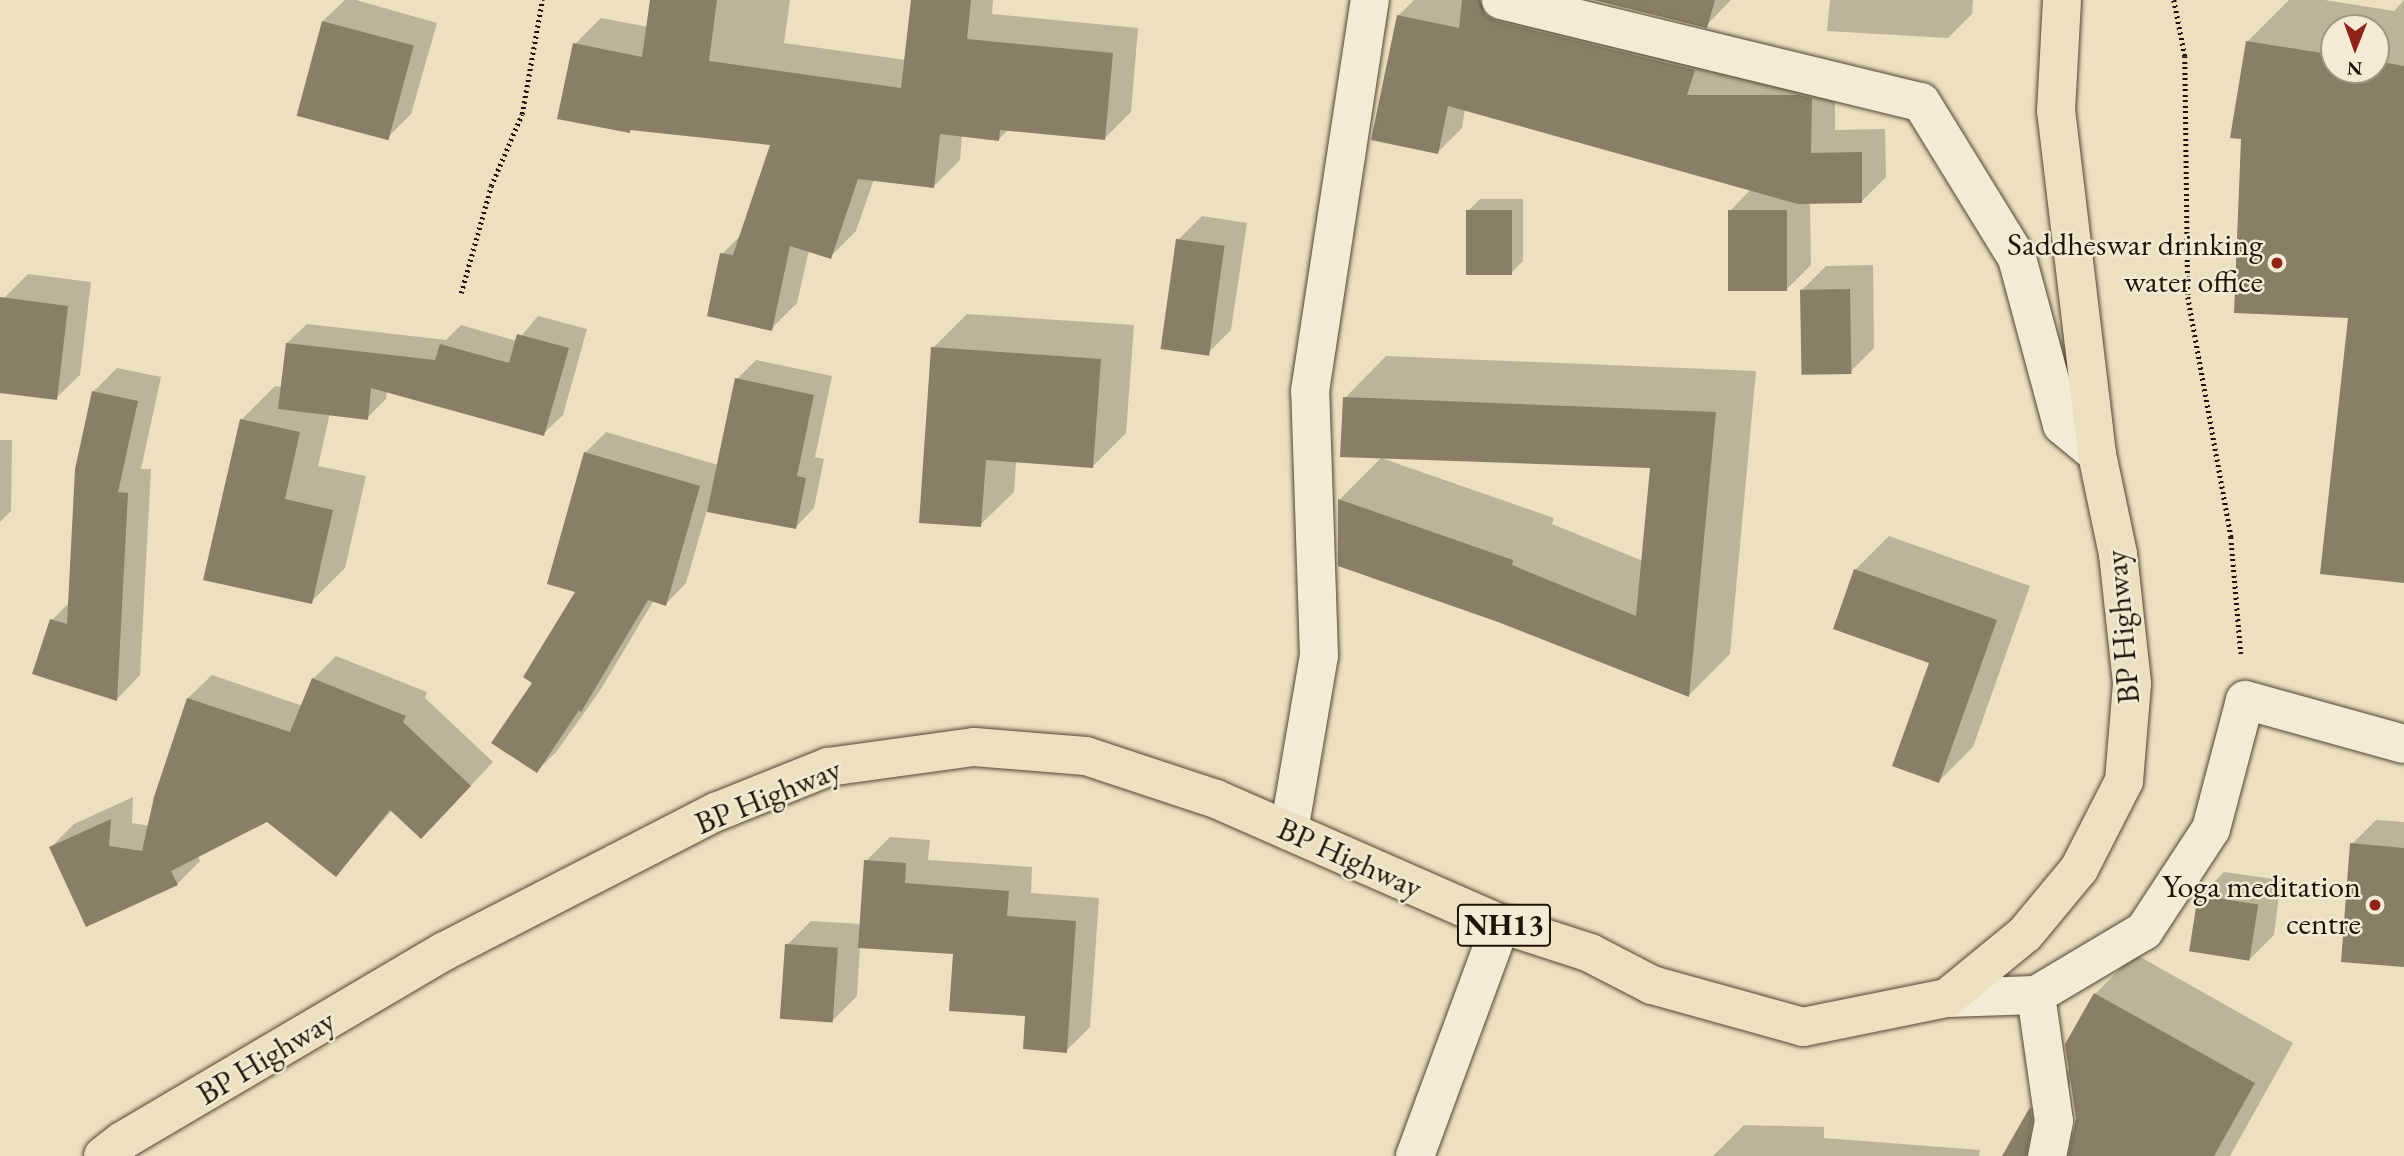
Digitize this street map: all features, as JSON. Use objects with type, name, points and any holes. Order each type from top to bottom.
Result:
[{"type":"highway","name":"BP Highway","points":[[103,1156],[122,1141],[444,951],[716,812],[828,767],[974,747],[1086,756],[1216,799],[1502,924],[1590,953],[1652,985],[1803,1027],[1947,998],[2025,934],[2071,878],[2124,781],[2132,683],[2118,554],[2097,454],[2056,111],[2062,0]]},
{"type":"street","points":[[1289,831],[1319,656],[1310,391],[1370,0]]},
{"type":"street","points":[[1501,0],[1921,102],[2017,258],[2062,425],[2097,454]]},
{"type":"street","points":[[1947,998],[2036,995],[2144,931],[2211,828],[2245,700],[2404,744]]},
{"type":"street","points":[[1415,1156],[1502,924]]},
{"type":"street","points":[[2036,995],[2054,1121],[2047,1156]]},
{"type":"path","points":[[461,293],[491,186],[522,114],[542,0]]},
{"type":"path","points":[[2174,0],[2185,56],[2189,297],[2231,537],[2245,700]]},
{"type":"building","points":[[650,0],[717,0],[709,61],[901,88],[911,0],[971,0],[967,39],[1113,53],[1105,140],[1000,130],[999,141],[940,134],[934,188],[858,179],[831,259],[790,246],[772,331],[707,316],[720,253],[733,255],[770,145],[630,130],[630,133],[557,119],[573,43],[642,57]]},
{"type":"building","points":[[1462,0],[1480,0],[1485,15],[1496,21],[1695,70],[1687,95],[1799,95],[1812,98],[1811,153],[1862,152],[1862,203],[1798,204],[1448,106],[1438,154],[1371,140],[1397,15],[1459,28]]},
{"type":"building","points":[[1594,0],[1715,0],[1707,28]]},
{"type":"building","points":[[322,21],[414,46],[388,140],[297,116]]},
{"type":"building","points":[[2246,41],[2320,53],[2320,84],[2390,84],[2390,64],[2404,66],[2404,583],[2320,574],[2348,318],[2234,313],[2241,139],[2230,138]]},
{"type":"building","points":[[1466,210],[1512,210],[1512,275],[1466,275]]},
{"type":"building","points":[[1728,210],[1787,210],[1787,291],[1728,291]]},
{"type":"building","points":[[1176,239],[1225,246],[1209,356],[1161,349]]},
{"type":"building","points":[[1850,289],[1851,374],[1801,375],[1800,290]]},
{"type":"building","points":[[0,297],[68,306],[57,400],[0,393]]},
{"type":"building","points":[[517,334],[569,348],[544,436],[371,388],[368,420],[278,409],[286,343],[435,360],[440,344],[509,363]]},
{"type":"building","points":[[931,347],[1101,359],[1093,468],[986,460],[981,527],[919,523]]},
{"type":"building","points":[[735,378],[814,395],[797,476],[806,478],[796,529],[707,512]]},
{"type":"building","points":[[92,391],[138,401],[118,492],[128,493],[117,701],[32,674],[50,619],[67,624],[75,469]]},
{"type":"building","points":[[1343,397],[1716,412],[1689,697],[1498,622],[1338,566],[1338,499],[1513,560],[1512,565],[1636,616],[1650,468],[1340,457]]},
{"type":"building","points":[[240,419],[300,432],[285,499],[333,510],[312,604],[203,580]]},
{"type":"building","points":[[584,452],[700,486],[666,606],[648,600],[581,712],[579,710],[537,773],[491,743],[532,683],[523,677],[575,592],[547,584]]},
{"type":"building","points":[[1854,569],[1997,620],[1939,783],[1892,766],[1929,663],[1833,629]]},
{"type":"building","points":[[312,678],[406,716],[403,722],[471,786],[421,839],[390,810],[336,877],[267,822],[171,871],[178,885],[86,927],[49,847],[111,819],[109,846],[142,851],[154,797],[187,698],[290,732]]},
{"type":"building","name":"Yoga meditation centre","points":[[2350,843],[2404,848],[2404,967],[2341,962]]},
{"type":"building","points":[[864,860],[906,863],[905,883],[1009,891],[1007,916],[1076,921],[1067,1053],[1023,1049],[1025,1016],[949,1011],[953,954],[858,948]]},
{"type":"building","points":[[2198,895],[2258,905],[2249,961],[2189,951]]},
{"type":"building","points":[[785,944],[838,948],[833,1023],[780,1019]]},
{"type":"building","points":[[2094,993],[2255,1083],[2214,1156],[2069,1156],[2076,1118],[2065,1044]]},
{"type":"building","points":[[2030,1107],[2032,1120],[2026,1156],[2002,1156]]},
{"type":"place","name":"Saddheswar drinking water office","points":[[2277,263]]},
{"type":"place","name":"Yoga meditation centre","points":[[2375,905]]}]
